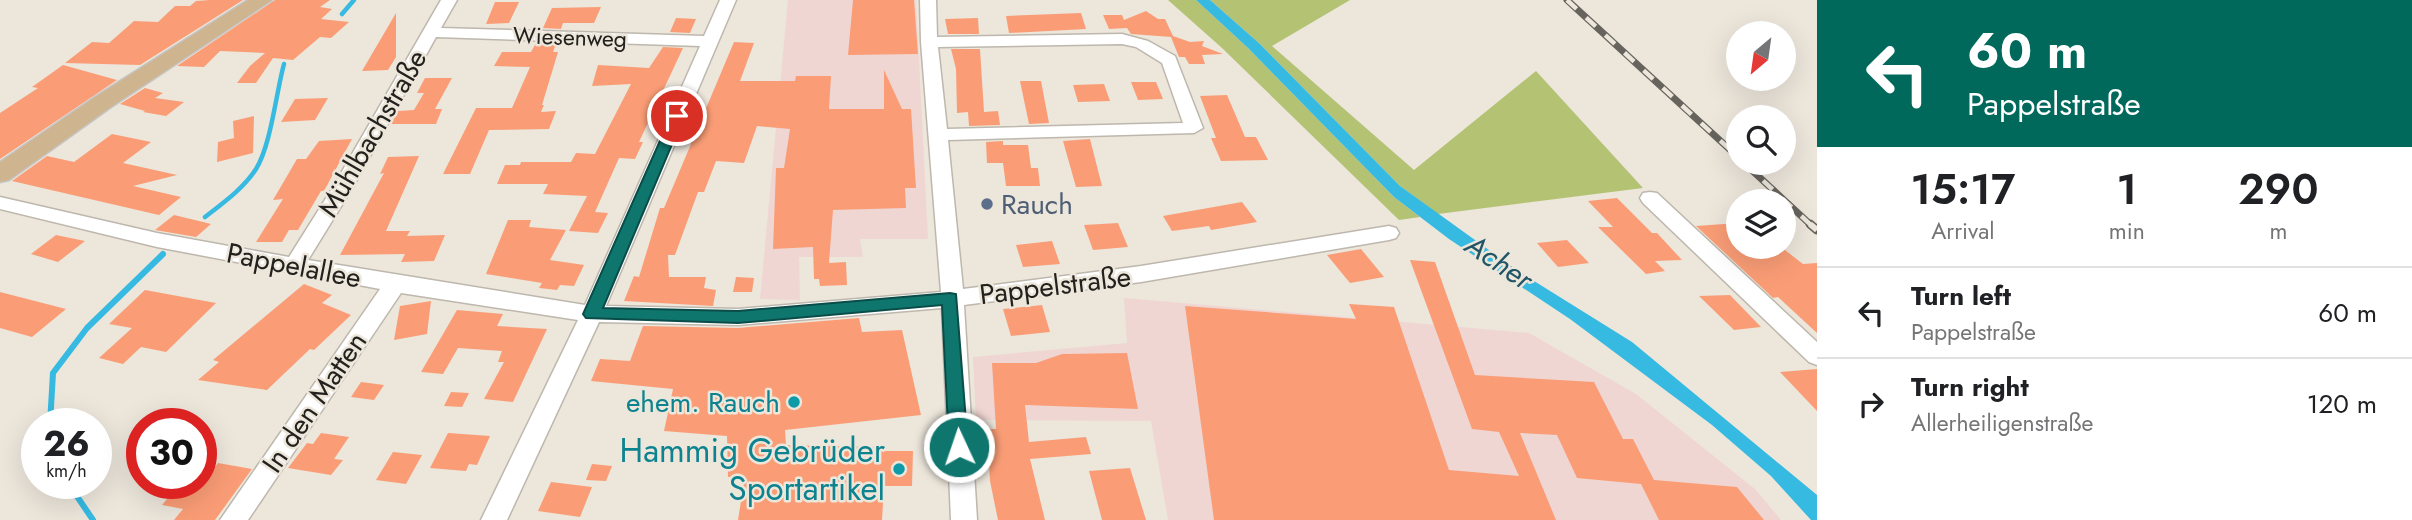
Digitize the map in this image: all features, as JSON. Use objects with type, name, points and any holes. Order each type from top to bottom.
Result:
[{"type":"main road","points":[[0,174],[103,102],[262,0]]},
{"type":"street","name":"Mühlbachstraße","points":[[294,266],[344,187],[449,0]]},
{"type":"street","points":[[494,520],[592,314],[728,0]]},
{"type":"street","points":[[928,0],[929,42],[950,250],[950,299],[964,520]]},
{"type":"street","name":"Wiesenweg","points":[[430,32],[709,41]]},
{"type":"street","points":[[929,42],[1122,39],[1142,44],[1170,61],[1194,128],[938,135]]},
{"type":"street","points":[[1650,198],[1817,356]]},
{"type":"street","name":"Pappelallee","points":[[0,203],[157,240],[294,266],[592,314]]},
{"type":"street","name":"Pappelstraße","points":[[592,314],[738,317],[950,299],[1141,274],[1389,233]]},
{"type":"street","name":"In den Matten","points":[[233,520],[395,284]]},
{"type":"shaded area","points":[[788,0],[916,0],[928,239],[860,239],[863,257],[799,257],[800,300],[760,299]]},
{"type":"shaded area","points":[[1124,298],[1529,333],[1636,394],[1755,489],[1781,520],[1168,520],[1151,421],[976,420],[973,357],[1127,343]]},
{"type":"green space","points":[[1168,0],[1196,0],[1248,48],[1394,197],[1420,217],[1399,220],[1222,48]]},
{"type":"green space","points":[[1210,0],[1350,0],[1272,46],[1414,170],[1536,71],[1643,188],[1438,214],[1400,186],[1260,44]]},
{"type":"water","name":"Acher","points":[[1196,0],[1210,0],[1260,44],[1400,186],[1518,271],[1632,342],[1817,495],[1817,520],[1811,520],[1771,476],[1712,425],[1570,319],[1449,239],[1394,197],[1248,48]]},
{"type":"building","points":[[243,0],[140,65],[65,63],[92,42],[109,43],[134,21],[158,22],[175,6],[190,6],[196,1]]},
{"type":"building","points":[[275,0],[330,0],[320,7],[332,9],[321,19],[349,22],[331,38],[320,37],[293,60],[273,58],[256,83],[237,83],[265,53],[220,51],[204,67],[177,66]]},
{"type":"building","points":[[853,0],[914,0],[918,54],[848,55]]},
{"type":"building","points":[[495,2],[519,2],[509,23],[486,24]]},
{"type":"building","points":[[601,7],[594,23],[563,23],[561,29],[543,28],[552,8]]},
{"type":"building","points":[[1146,11],[1158,19],[1165,19],[1173,36],[1190,42],[1204,41],[1202,46],[1223,54],[1202,55],[1205,64],[1189,64],[1185,57],[1179,57],[1171,37],[1131,34],[1127,28],[1109,29],[1103,15],[1122,15],[1124,20]]},
{"type":"building","points":[[396,13],[396,57],[388,70],[362,71]]},
{"type":"building","points":[[1081,13],[1086,29],[1009,33],[1006,16]]},
{"type":"building","points":[[676,18],[696,19],[690,33],[670,32]]},
{"type":"building","points":[[978,18],[979,34],[948,34],[945,19]]},
{"type":"building","points":[[734,42],[754,43],[740,81],[795,81],[796,76],[831,76],[829,109],[884,109],[884,70],[902,109],[911,109],[916,188],[905,188],[906,208],[833,210],[829,263],[846,262],[847,285],[820,286],[819,279],[814,279],[813,247],[773,249],[776,168],[784,168],[790,129],[757,126],[744,163],[716,161],[704,192],[698,192],[675,255],[668,255],[669,277],[706,277],[704,288],[716,290],[713,306],[624,301],[634,276],[639,277],[660,208],[664,208]]},
{"type":"building","points":[[536,43],[556,44],[553,52],[558,52],[541,112],[556,111],[549,129],[489,130],[470,174],[443,174],[476,108],[512,108],[530,67],[494,66],[502,52],[531,52]]},
{"type":"building","points":[[663,47],[683,48],[639,142],[643,142],[635,159],[619,158],[595,212],[608,213],[598,233],[569,231],[587,196],[543,194],[548,184],[497,184],[505,165],[520,165],[521,162],[571,162],[576,153],[595,154],[631,84],[592,86],[598,65],[649,68]]},
{"type":"building","points":[[951,49],[980,49],[984,112],[998,111],[1000,125],[969,126],[968,112],[957,113],[956,69]]},
{"type":"building","points":[[63,65],[117,80],[0,159],[0,113],[38,88],[32,87]]},
{"type":"building","points":[[425,78],[452,78],[435,109],[442,109],[436,124],[391,124],[398,111],[414,110],[424,93],[417,93]]},
{"type":"building","points":[[1020,81],[1041,81],[1049,123],[1029,124]]},
{"type":"building","points":[[1131,82],[1156,82],[1163,99],[1138,100]]},
{"type":"building","points":[[1104,84],[1110,101],[1078,102],[1073,85]]},
{"type":"building","points":[[145,88],[163,93],[155,98],[184,102],[166,116],[120,104]]},
{"type":"building","points":[[1227,95],[1245,137],[1256,137],[1268,160],[1221,161],[1211,138],[1216,138],[1200,96]]},
{"type":"building","points":[[328,98],[315,120],[281,122],[295,99]]},
{"type":"building","points":[[254,116],[253,153],[217,162],[218,142],[234,138],[233,121]]},
{"type":"building","points":[[112,134],[151,142],[123,163],[177,175],[133,186],[181,197],[159,215],[12,181],[47,156],[74,162]]},
{"type":"building","points":[[352,139],[324,191],[321,191],[298,230],[289,230],[282,242],[256,242],[283,199],[273,200],[297,159],[306,159],[319,141]]},
{"type":"building","points":[[1090,139],[1102,186],[1076,187],[1063,141]]},
{"type":"building","points":[[1003,141],[1003,145],[1028,145],[1031,168],[1038,168],[1040,186],[1006,186],[1003,163],[987,163],[986,142]]},
{"type":"building","points":[[419,156],[386,231],[410,231],[407,236],[445,235],[434,261],[401,262],[405,254],[340,255],[384,173],[380,174],[388,157]]},
{"type":"building","points":[[1617,198],[1652,233],[1657,233],[1682,260],[1655,261],[1665,271],[1646,274],[1598,227],[1613,227],[1588,201]]},
{"type":"building","points":[[1242,202],[1257,222],[1211,230],[1209,226],[1172,231],[1163,216]]},
{"type":"building","points":[[174,215],[211,224],[196,237],[155,230]]},
{"type":"building","points":[[508,220],[531,220],[529,227],[566,230],[550,260],[584,265],[574,286],[560,285],[557,290],[539,288],[542,283],[486,274]]},
{"type":"building","points":[[1118,223],[1128,247],[1093,250],[1084,225]]},
{"type":"building","points":[[1726,224],[1726,254],[1696,226]]},
{"type":"building","points":[[56,235],[85,241],[58,262],[31,254]]},
{"type":"building","points":[[1567,240],[1589,263],[1558,267],[1537,243]]},
{"type":"building","points":[[1052,241],[1060,264],[1023,267],[1016,245]]},
{"type":"building","points":[[1361,249],[1384,277],[1350,283],[1327,255]]},
{"type":"building","points":[[1731,259],[1796,259],[1803,264],[1817,263],[1817,333],[1778,297],[1773,298]]},
{"type":"building","points":[[1410,260],[1435,262],[1475,375],[1594,382],[1623,439],[1633,439],[1654,480],[1737,487],[1764,520],[1659,520],[1641,484],[1577,478],[1557,435],[1520,433],[1556,520],[1214,520],[1185,306],[1356,319],[1349,304],[1394,307],[1449,470],[1519,476],[1499,432],[1472,429]]},
{"type":"building","points":[[736,277],[754,278],[752,292],[733,292]]},
{"type":"building","points":[[304,284],[332,295],[322,303],[351,315],[267,390],[198,380],[219,362],[213,360]]},
{"type":"building","points":[[145,290],[216,303],[166,352],[141,347],[123,364],[99,358],[132,328],[109,324]]},
{"type":"building","points":[[0,292],[66,309],[32,337],[0,328]]},
{"type":"building","points":[[1730,295],[1761,327],[1734,330],[1699,296]]},
{"type":"building","points":[[431,301],[427,334],[394,340],[400,306]]},
{"type":"building","points":[[1042,305],[1050,332],[1011,336],[1003,309]]},
{"type":"building","points":[[457,310],[503,314],[497,326],[547,329],[513,402],[484,399],[504,362],[498,362],[502,351],[458,348],[443,374],[421,372]]},
{"type":"building","name":"ehem. Rauch","points":[[859,318],[862,332],[902,330],[921,415],[785,430],[786,445],[880,447],[878,451],[913,451],[912,486],[884,486],[882,520],[738,520],[745,476],[728,477],[727,436],[664,431],[673,389],[591,381],[600,359],[630,361],[643,326],[738,328]]},
{"type":"building","points":[[1127,353],[1138,409],[1025,405],[1029,442],[1086,437],[1091,454],[1030,459],[1045,520],[998,520],[990,481],[987,429],[996,429],[992,363],[1036,363],[1062,354]]},
{"type":"building","points":[[1817,369],[1817,411],[1780,372]]},
{"type":"building","points":[[361,382],[384,385],[374,400],[351,397]]},
{"type":"building","points":[[451,392],[469,393],[462,407],[444,406]]},
{"type":"building","points":[[321,433],[349,437],[334,459],[343,460],[331,475],[288,468],[307,443],[313,444]]},
{"type":"building","points":[[448,433],[490,436],[477,465],[469,464],[466,471],[430,468]]},
{"type":"building","points":[[393,452],[422,455],[406,484],[376,480]]},
{"type":"building","points":[[217,464],[252,469],[215,520],[174,520],[183,509],[162,505],[167,499],[217,499]]},
{"type":"building","points":[[592,464],[612,466],[606,481],[586,480]]},
{"type":"building","points":[[1130,468],[1146,520],[1102,520],[1089,471]]},
{"type":"building","points":[[551,482],[592,487],[580,517],[538,511]]},
{"type":"waterway","points":[[342,14],[354,0]]},
{"type":"waterway","points":[[205,217],[239,189],[256,169],[269,133],[284,64]]},
{"type":"waterway","points":[[51,408],[53,373],[87,328],[163,254]]},
{"type":"waterway","points":[[79,499],[93,520]]},
{"type":"railway","points":[[1567,0],[1726,146]]},
{"type":"railway","points":[[1757,175],[1812,226]]},
{"type":"railway","points":[[1810,224],[1817,230]]},
{"type":"place","name":"Rauch","points":[[987,204]]},
{"type":"place","name":"ehem. Rauch","points":[[794,402]]},
{"type":"place","name":"Hammig Gebrüder Sportartikel","points":[[899,469]]},
{"type":"route","points":[[677,116],[592,314],[738,317],[950,299],[959,447]]}]
